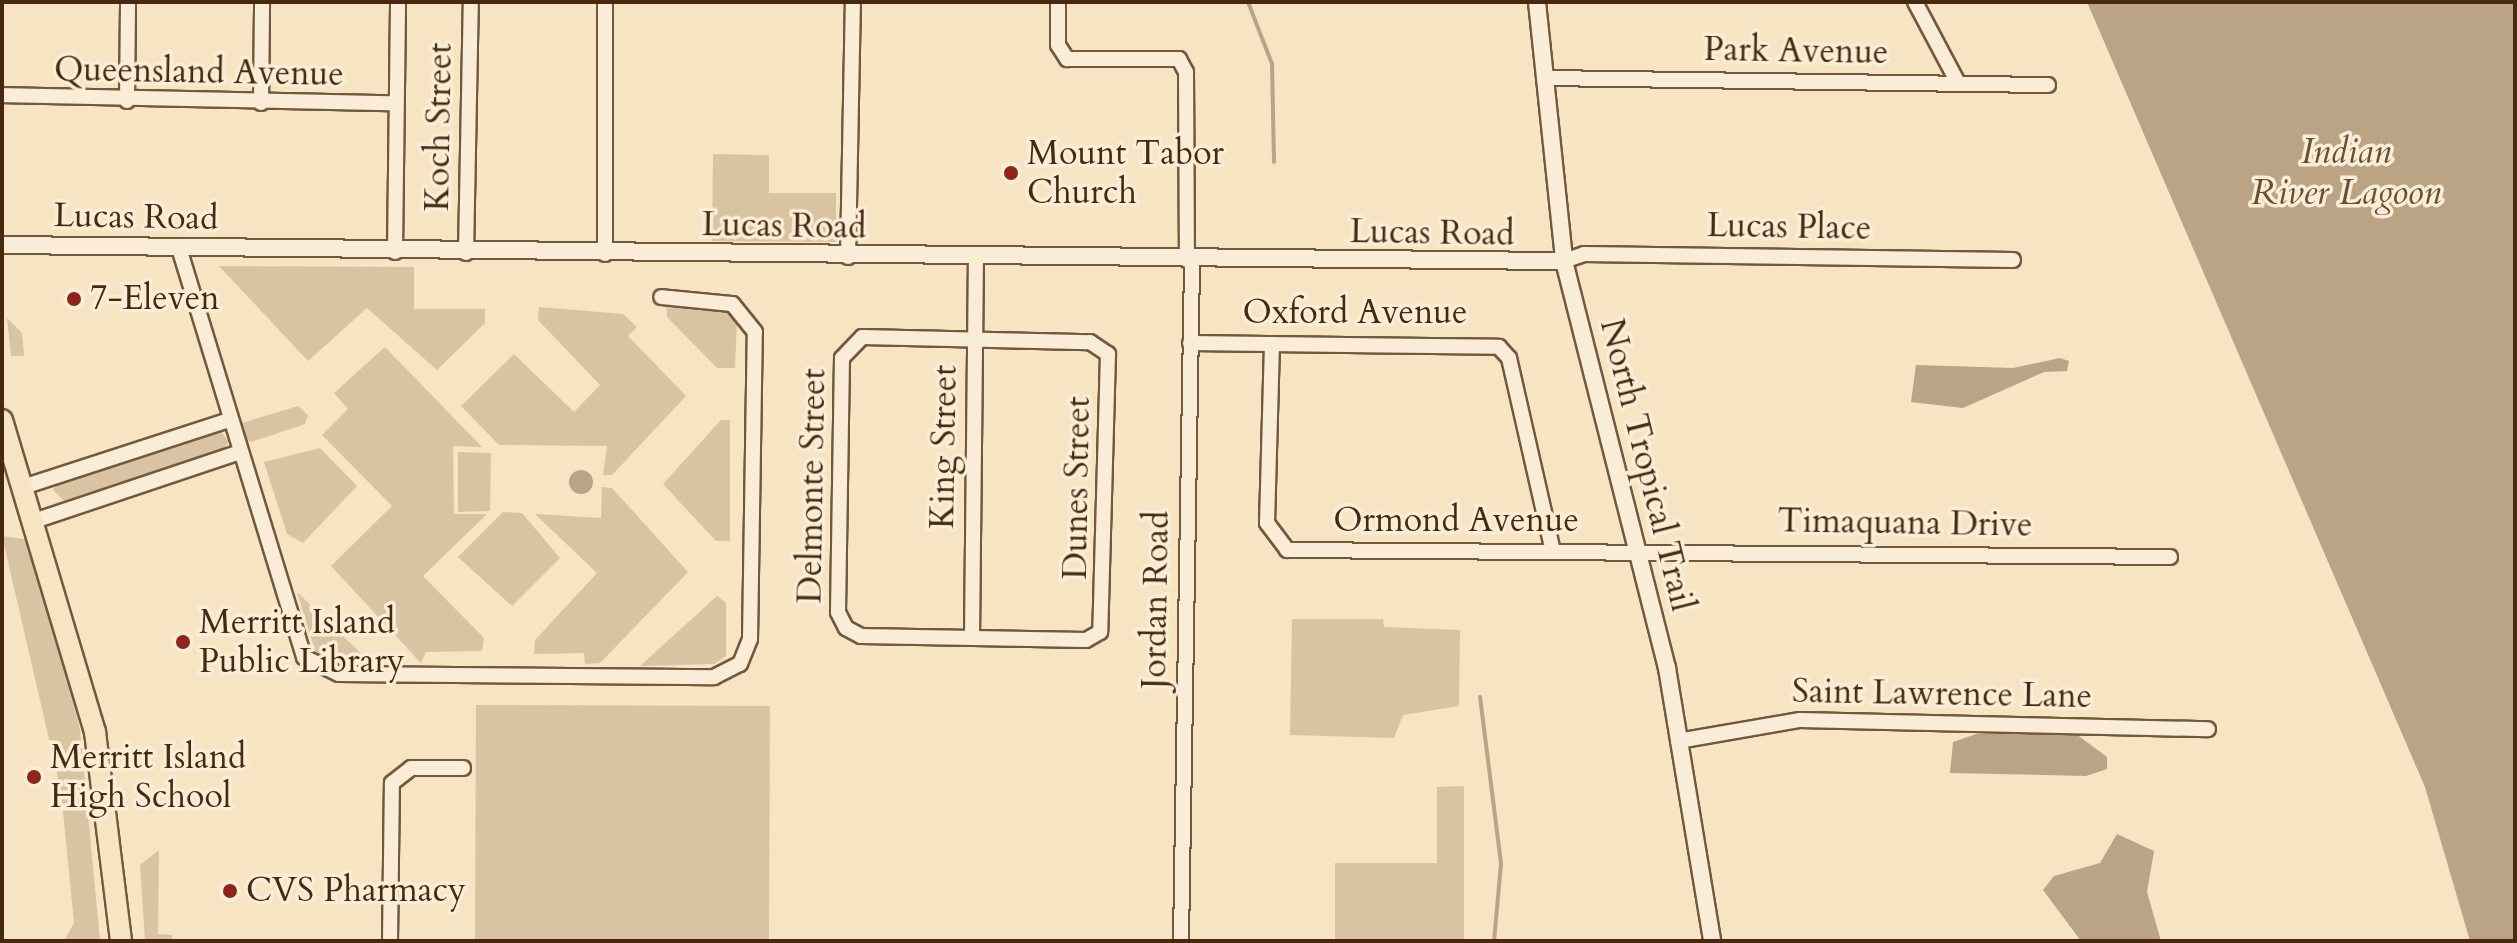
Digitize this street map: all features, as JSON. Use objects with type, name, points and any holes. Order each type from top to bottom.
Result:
[{"type":"main road","points":[[2,420],[34,521],[104,772],[121,941]]},
{"type":"street","points":[[127,101],[128,2]]},
{"type":"street","points":[[261,103],[262,2]]},
{"type":"street","points":[[395,252],[398,2]]},
{"type":"street","name":"Koch Street","points":[[466,253],[471,2]]},
{"type":"street","points":[[605,2],[605,254]]},
{"type":"street","points":[[848,257],[853,2]]},
{"type":"street","name":"Jordan Road","points":[[1058,2],[1058,45],[1067,59],[1179,59],[1186,72],[1190,343],[1181,941]]},
{"type":"street","name":"North Tropical Trail","points":[[1537,2],[1564,261],[1640,549],[1678,741],[1712,941]]},
{"type":"street","points":[[1915,2],[1958,83]]},
{"type":"street","name":"Park Avenue","points":[[1544,78],[2048,85]]},
{"type":"street","name":"Queensland Avenue","points":[[2,95],[22,99],[395,103]]},
{"type":"street","points":[[2,104],[22,99]]},
{"type":"street","name":"Lucas Road","points":[[2,245],[848,257],[1564,261]]},
{"type":"street","points":[[179,248],[229,420],[304,657],[325,672],[724,676],[740,664],[750,639],[755,332],[745,311],[732,304],[661,297]]},
{"type":"street","name":"Lucas Place","points":[[1564,261],[1584,254],[2013,260]]},
{"type":"street","name":"King Street","points":[[972,637],[976,258]]},
{"type":"street","name":"Delmonte Street","points":[[972,637],[861,636],[846,628],[838,612],[848,344],[862,337],[976,339]]},
{"type":"street","name":"Dunes Street","points":[[972,637],[1086,640],[1100,632],[1109,365],[1101,347],[976,339]]},
{"type":"street","name":"Oxford Avenue","points":[[1190,343],[1499,347],[1509,358],[1553,551]]},
{"type":"street","name":"Ormond Avenue","points":[[1272,344],[1267,523],[1275,542],[1301,551],[1640,549]]},
{"type":"street","points":[[23,487],[229,420]]},
{"type":"street","points":[[34,521],[240,452]]},
{"type":"street","name":"Timaquana Drive","points":[[1640,549],[2170,557]]},
{"type":"street","name":"Saint Lawrence Lane","points":[[1678,741],[1800,720],[2208,729]]},
{"type":"street","points":[[390,941],[392,783],[411,768],[463,768]]},
{"type":"shaded area","points":[[713,154],[769,155],[769,193],[836,193],[836,242],[712,241]]},
{"type":"shaded area","points":[[219,266],[414,267],[414,309],[485,309],[485,323],[437,370],[367,308],[308,361]]},
{"type":"shaded area","points":[[666,304],[721,308],[737,320],[735,368],[717,368],[667,317]]},
{"type":"shaded area","points":[[539,307],[623,314],[637,327],[628,336],[686,396],[612,475],[603,475],[607,446],[499,445],[461,406],[514,354],[574,412],[600,385],[538,320]]},
{"type":"shaded area","points":[[7,318],[22,333],[24,356],[11,356]]},
{"type":"shaded area","points":[[385,347],[482,447],[453,446],[454,514],[487,514],[423,576],[484,638],[482,651],[426,652],[421,663],[331,566],[392,506],[322,435],[348,409],[334,393]]},
{"type":"shaded area","points":[[298,406],[308,415],[305,424],[251,442],[240,437],[242,423]]},
{"type":"shaded area","points":[[721,420],[730,420],[730,541],[716,541],[663,484]]},
{"type":"shaded area","points":[[220,430],[228,441],[224,450],[64,501],[53,490],[59,481]]},
{"type":"shaded area","points":[[320,448],[357,486],[303,543],[287,534],[264,462]]},
{"type":"shaded area","points":[[458,452],[491,453],[490,511],[458,512]]},
{"type":"shaded area","points":[[602,487],[612,488],[688,572],[600,663],[585,664],[584,653],[534,654],[535,640],[597,573],[535,514],[601,518]]},
{"type":"shaded area","points":[[503,512],[522,513],[560,558],[512,606],[458,557]]},
{"type":"shaded area","points":[[2,536],[25,539],[36,558],[80,729],[100,941],[64,941],[74,923],[61,791]]},
{"type":"shaded area","points":[[297,592],[372,664],[318,660]]},
{"type":"shaded area","points":[[717,596],[726,603],[726,656],[714,664],[640,666]]},
{"type":"shaded area","points":[[1292,619],[1383,619],[1384,627],[1460,630],[1459,706],[1403,715],[1394,738],[1290,735]]},
{"type":"shaded area","points":[[476,705],[770,706],[769,941],[475,941]]},
{"type":"shaded area","points":[[1464,786],[1464,941],[1335,941],[1335,863],[1437,863],[1437,787]]},
{"type":"shaded area","points":[[159,850],[158,934],[172,935],[172,941],[145,941],[140,865]]},
{"type":"water","name":"Indian River Lagoon","points":[[2087,2],[2515,2],[2515,941],[2470,941],[2425,787]]},
{"type":"water","points":[[2060,358],[2069,361],[2067,371],[2044,372],[1963,408],[1911,402],[1916,365],[2013,368]]},
{"type":"water","points":[[581,470],[590,473],[593,482],[590,491],[581,494],[572,491],[569,482],[572,473]]},
{"type":"water","points":[[1976,734],[2076,734],[2107,757],[2107,769],[2086,776],[1950,773],[1953,742]]},
{"type":"water","points":[[2117,834],[2154,851],[2147,892],[2161,941],[2081,941],[2043,890],[2054,876],[2100,863]]},
{"type":"waterway","points":[[1248,2],[1272,64],[1274,162]]},
{"type":"waterway","points":[[1480,697],[1501,864],[1494,941]]},
{"type":"place","name":"Mount Tabor Church","points":[[1011,173]]},
{"type":"place","name":"7-Eleven","points":[[74,299]]},
{"type":"place","name":"Merritt Island Public Library","points":[[183,642]]},
{"type":"place","name":"Merritt Island High School","points":[[34,777]]},
{"type":"place","name":"CVS Pharmacy","points":[[230,891]]}]
